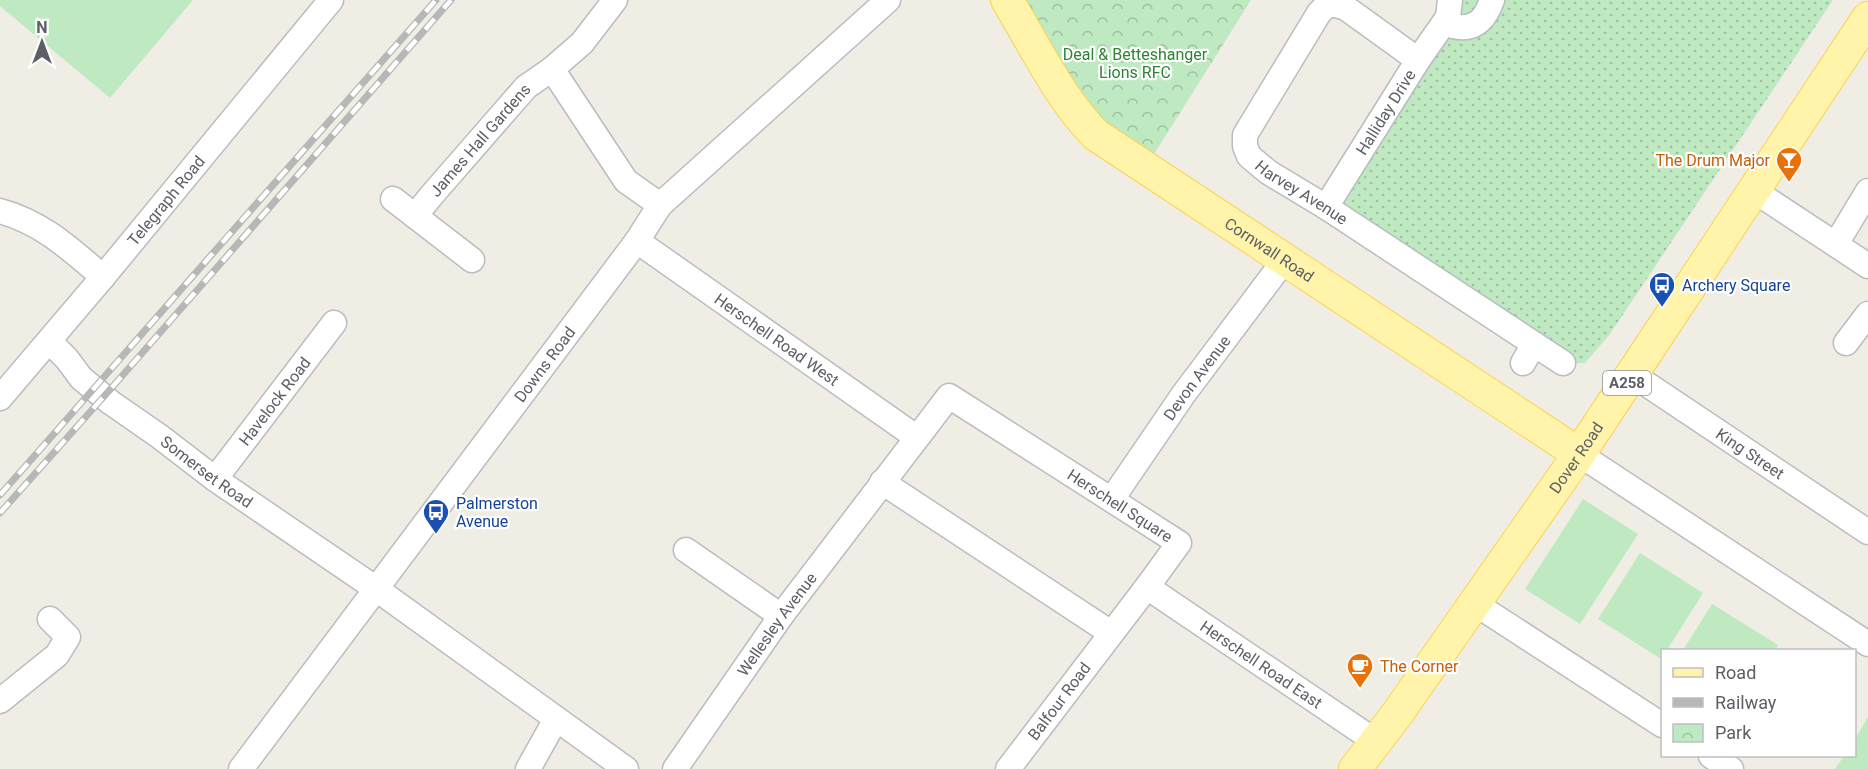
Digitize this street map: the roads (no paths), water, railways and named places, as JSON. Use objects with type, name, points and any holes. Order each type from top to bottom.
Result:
[{"type":"main road","name":"Cornwall Road","points":[[1007,0],[1069,103],[1096,135],[1286,258],[1579,454]]},
{"type":"main road","name":"Dover Road","points":[[1375,741],[1397,714],[1633,375],[1868,18]]},
{"type":"main road","name":"A258","points":[[1355,769],[1375,741]]},
{"type":"street","name":"Telegraph Road","points":[[0,398],[103,277],[331,0]]},
{"type":"street","name":"James Hall Gardens","points":[[416,216],[430,196],[526,87],[552,69],[582,43],[615,0]]},
{"type":"street","name":"Downs Road","points":[[241,769],[637,241],[660,205],[888,0]]},
{"type":"street","name":"Halliday Drive","points":[[1449,9],[1453,26],[1464,29],[1479,22],[1487,14],[1492,0]]},
{"type":"street","name":"Harvey Avenue","points":[[1418,60],[1346,8],[1328,5],[1319,13],[1245,135],[1245,146],[1249,156],[1257,164],[1326,207],[1528,353],[1563,363]]},
{"type":"street","name":"Halliday Drive","points":[[1326,207],[1449,9]]},
{"type":"street","points":[[552,69],[626,181],[660,205]]},
{"type":"street","points":[[1753,190],[1868,266]]},
{"type":"street","points":[[1836,244],[1868,191]]},
{"type":"street","points":[[393,199],[472,260]]},
{"type":"street","points":[[0,211],[34,223],[103,277]]},
{"type":"street","name":"Herschell Road West","points":[[637,241],[916,437]]},
{"type":"street","name":"Devon Avenue","points":[[1112,499],[1183,395],[1286,258]]},
{"type":"street","points":[[1846,343],[1868,314]]},
{"type":"street","name":"Havelock Road","points":[[215,479],[334,323]]},
{"type":"street","name":"Somerset Road","points":[[49,341],[67,359],[81,378],[110,402],[215,479],[375,588]]},
{"type":"street","name":"King Street","points":[[1633,375],[1868,532]]},
{"type":"street","name":"Herschell Square","points":[[882,482],[948,396],[1179,543],[1111,633]]},
{"type":"street","points":[[1579,454],[1868,644]]},
{"type":"street","points":[[882,482],[1111,633]]},
{"type":"street","name":"Wellesley Avenue","points":[[675,769],[781,616],[882,482]]},
{"type":"street","points":[[686,550],[781,616]]},
{"type":"street","points":[[375,588],[626,769]]},
{"type":"street","name":"Herschell Road East","points":[[1147,588],[1375,741]]},
{"type":"street","points":[[1474,603],[1661,723]]},
{"type":"street","points":[[0,701],[57,655],[68,637],[50,619]]},
{"type":"street","name":"Balfour Road","points":[[1008,769],[1111,633]]},
{"type":"street","points":[[528,769],[556,719]]},
{"type":"street","points":[[1712,757],[1731,769]]},
{"type":"railway","points":[[0,495],[436,0]]},
{"type":"railway","points":[[0,513],[451,0]]},
{"type":"place","name":"The Drum Major","points":[[1789,183]]},
{"type":"place","name":"Archery Square","points":[[1662,308]]},
{"type":"place","name":"Palmerston Avenue","points":[[436,535]]},
{"type":"place","name":"The Corner","points":[[1360,689]]},
{"type":"park label","name":"Deal & Betteshanger Lions RFC","points":[[1135,63]]}]
